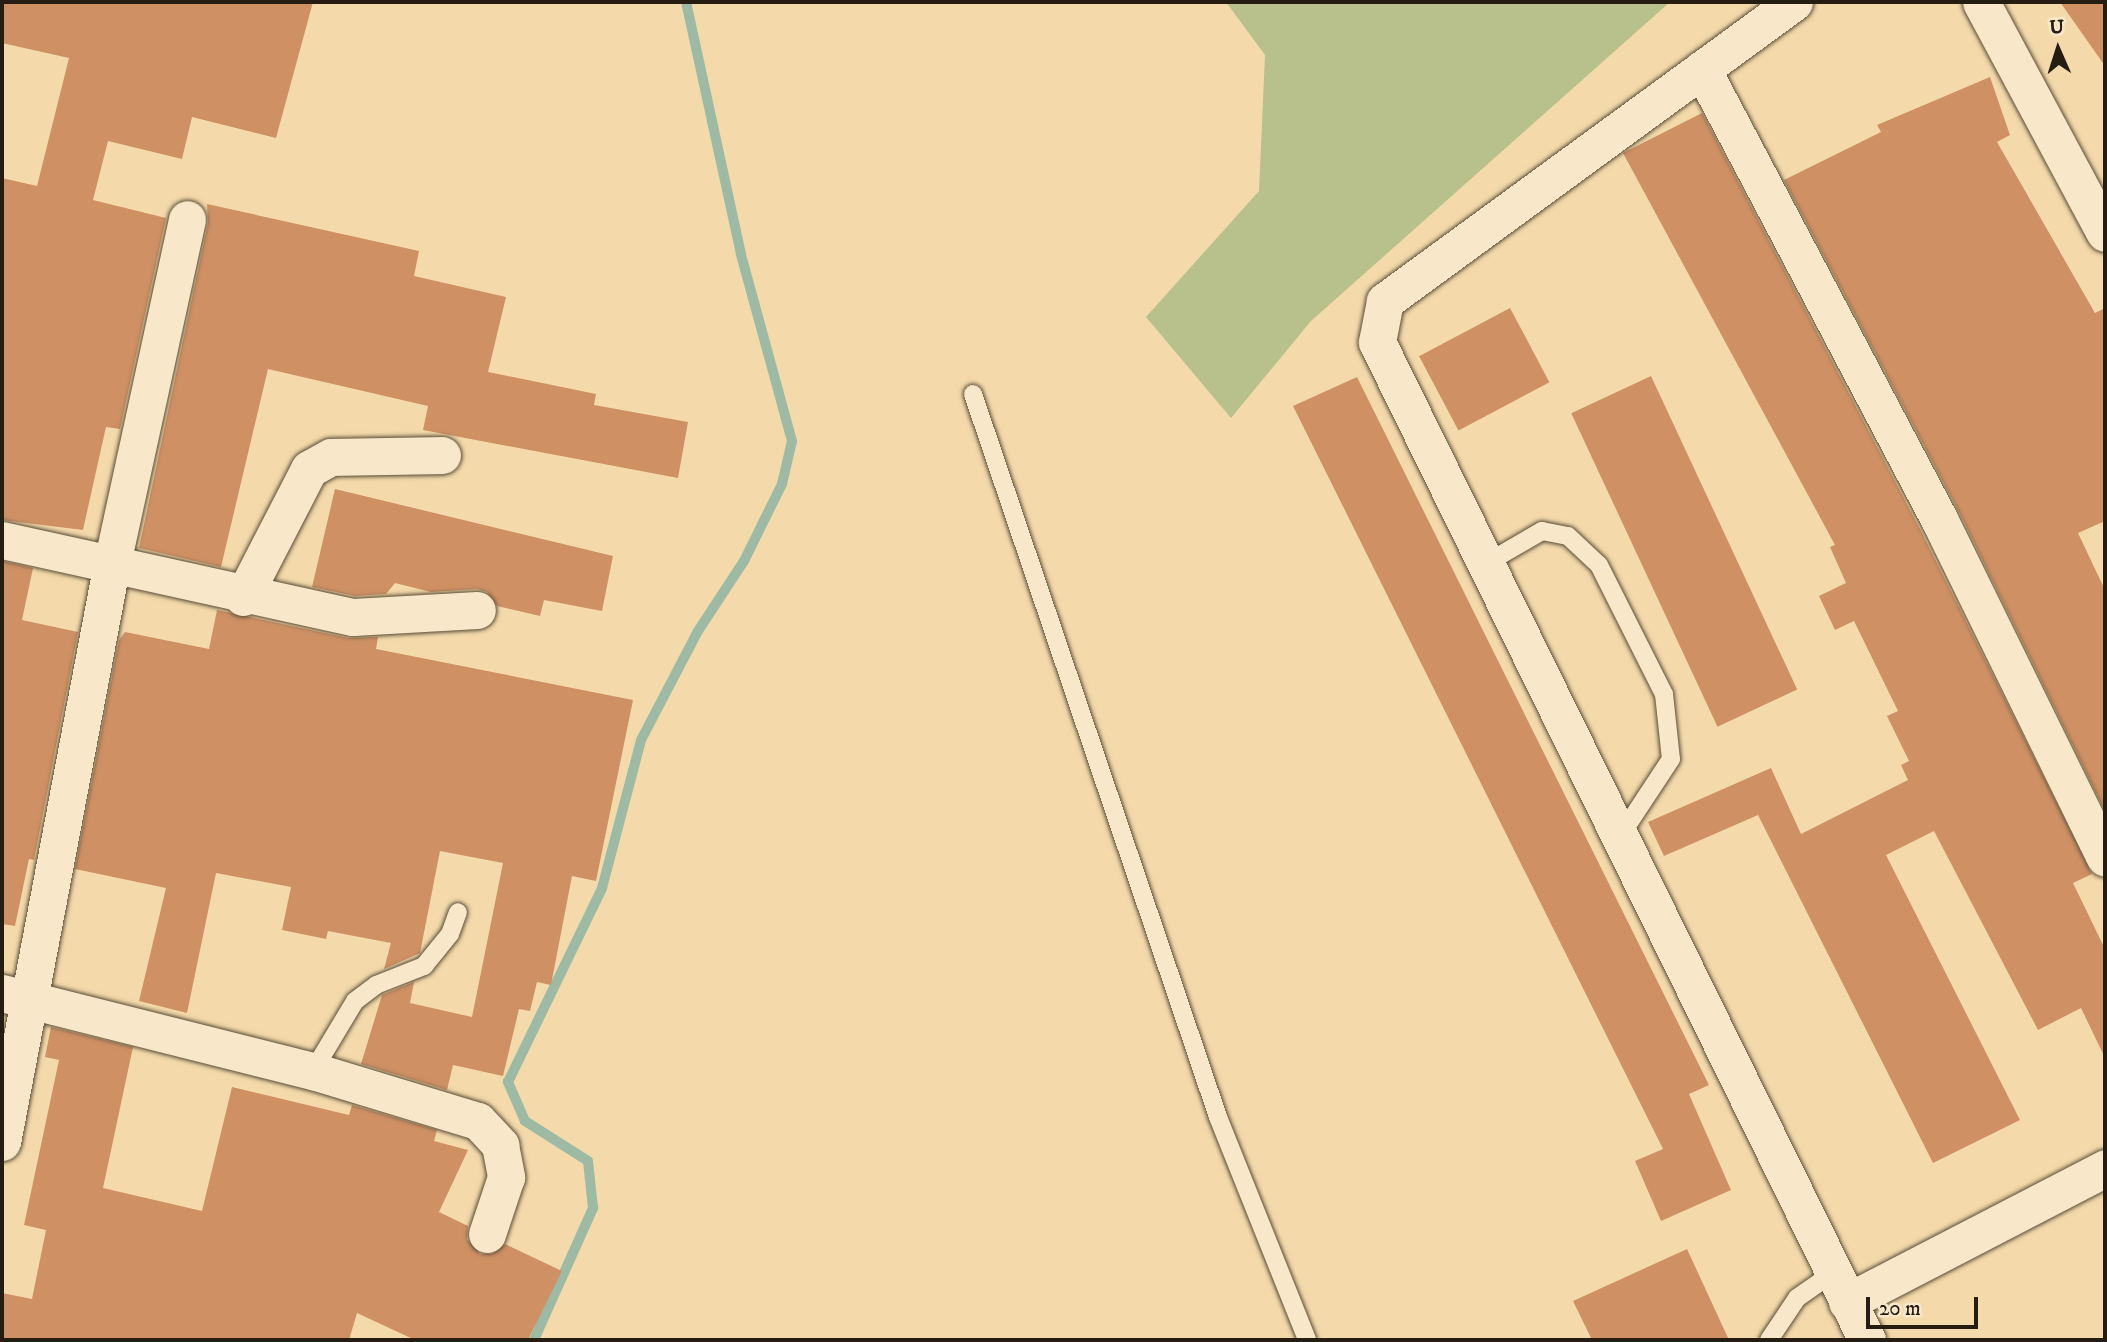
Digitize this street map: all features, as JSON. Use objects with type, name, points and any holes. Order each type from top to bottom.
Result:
[{"type":"street","points":[[1794,2],[1385,301],[1379,311],[1377,342],[1867,1340]]},
{"type":"street","points":[[1981,2],[2105,233]]},
{"type":"street","points":[[1702,69],[1939,519],[2105,858]]},
{"type":"street","points":[[2,1142],[16,996],[187,219]]},
{"type":"street","points":[[243,597],[309,469],[331,457],[442,455]]},
{"type":"street","points":[[2,540],[111,568],[243,597],[353,617],[477,610]]},
{"type":"street","points":[[16,996],[313,1071],[455,1111],[490,1131],[500,1145],[506,1177],[487,1234]]},
{"type":"street","points":[[1840,1288],[2105,1168]]},
{"type":"lane","points":[[973,394],[1219,1117],[1307,1340]]},
{"type":"lane","points":[[1485,564],[1542,531],[1569,536],[1600,565],[1664,694],[1671,759],[1619,838]]},
{"type":"lane","points":[[313,1071],[355,1001],[376,985],[424,966],[450,934],[458,912]]},
{"type":"lane","points":[[1769,1340],[1797,1298],[1840,1288]]},
{"type":"green space","points":[[1226,2],[1670,2],[1311,321],[1231,418],[1146,317],[1259,191],[1265,55]]},
{"type":"building","points":[[2,2],[313,2],[276,138],[192,117],[182,159],[108,141],[93,200],[166,218],[120,429],[106,427],[83,530],[2,520],[2,178],[37,186],[69,58],[2,43]]},
{"type":"building","points":[[2060,2],[2105,2],[2105,66]]},
{"type":"building","points":[[1990,77],[2010,135],[1997,142],[2095,313],[2105,308],[2105,521],[2078,533],[2105,590],[2105,811],[1958,510],[1784,180],[1881,132],[1877,125]]},
{"type":"building","points":[[1702,113],[1920,529],[2092,874],[2073,883],[2105,949],[2105,1058],[2081,1008],[2038,1030],[1934,831],[1886,855],[2020,1120],[1933,1163],[1758,815],[1664,856],[1648,822],[1771,768],[1801,834],[1908,780],[1901,765],[1909,761],[1887,716],[1898,711],[1854,621],[1835,630],[1819,596],[1846,583],[1830,547],[1835,545],[1623,153]]},
{"type":"building","points":[[207,204],[419,251],[414,276],[506,297],[488,372],[596,394],[594,405],[688,422],[678,478],[423,430],[428,406],[268,369],[221,567],[139,548],[208,223]]},
{"type":"building","points":[[1510,308],[1549,382],[1458,431],[1419,356]]},
{"type":"building","points":[[1651,376],[1797,690],[1717,727],[1571,413]]},
{"type":"building","points":[[1357,377],[1709,1085],[1689,1094],[1731,1190],[1661,1221],[1635,1161],[1663,1149],[1293,406]]},
{"type":"building","points":[[335,489],[613,556],[602,611],[544,600],[540,616],[497,606],[487,592],[477,589],[431,592],[395,583],[386,594],[355,596],[312,587]]},
{"type":"building","points":[[2,561],[33,568],[22,620],[78,632],[34,860],[29,859],[15,926],[2,924]]},
{"type":"building","points":[[217,610],[348,638],[378,637],[376,649],[633,700],[596,881],[572,876],[551,985],[537,982],[530,1011],[519,1009],[503,1076],[453,1065],[447,1090],[361,1064],[382,995],[414,982],[410,1003],[472,1017],[503,863],[440,851],[420,953],[384,969],[391,943],[328,931],[326,939],[282,930],[291,887],[216,873],[187,1013],[139,1001],[166,888],[75,869],[119,640],[125,632],[209,649]]},
{"type":"building","points":[[51,1027],[133,1047],[103,1188],[202,1211],[232,1087],[349,1115],[352,1105],[437,1130],[434,1141],[468,1150],[439,1212],[468,1226],[467,1239],[480,1254],[492,1254],[505,1244],[562,1271],[528,1340],[415,1340],[357,1313],[349,1340],[2,1340],[2,1293],[32,1299],[46,1230],[24,1225],[59,1060],[45,1057]]},
{"type":"building","points":[[1687,1249],[1729,1340],[1592,1340],[1573,1301]]},
{"type":"waterway","points":[[534,1340],[593,1208],[588,1161],[525,1121],[508,1082],[602,888],[641,740],[698,631],[744,561],[782,484],[792,441],[741,254],[686,2]]}]
